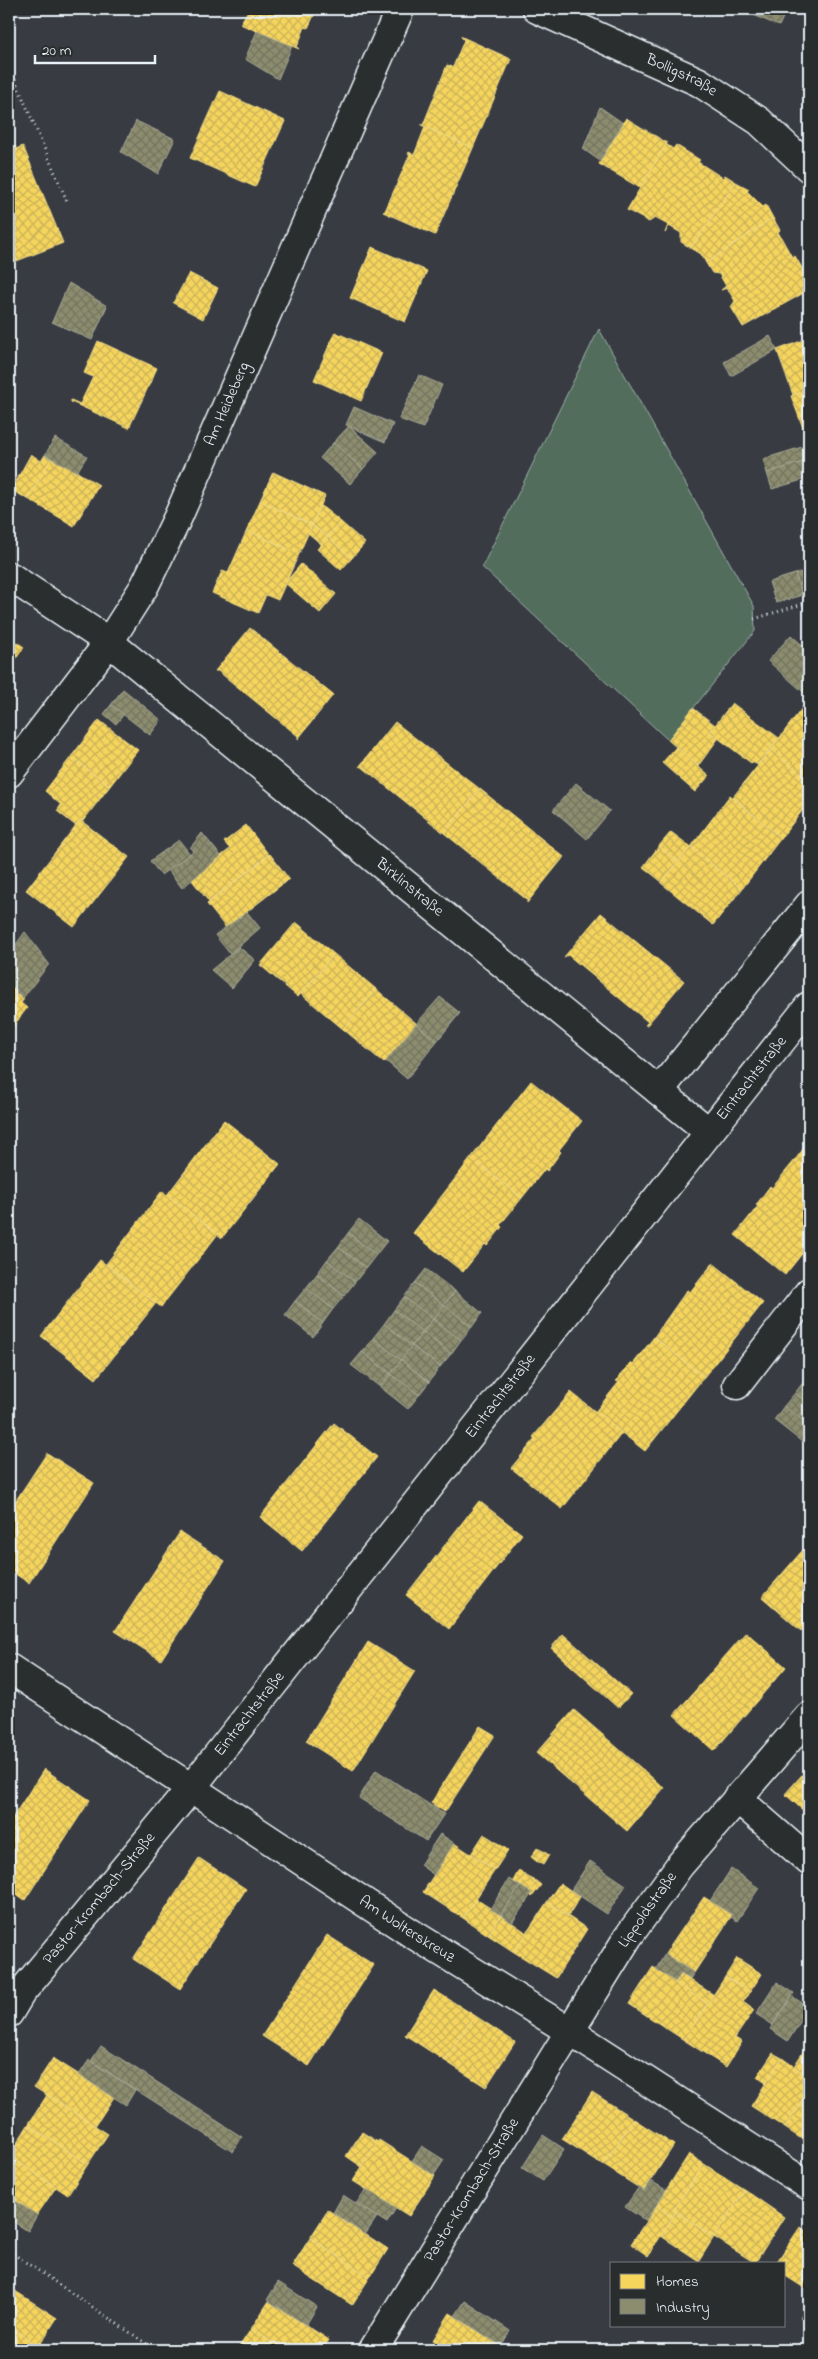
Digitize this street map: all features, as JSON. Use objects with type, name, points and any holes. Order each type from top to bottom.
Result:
[{"type":"street","name":"Am Heideberg","points":[[9,773],[109,642],[144,587],[178,517],[400,9]]},
{"type":"street","name":"Bolligstraße","points":[[537,9],[699,82],[759,121],[809,168]]},
{"type":"street","name":"Birklinstraße","points":[[9,576],[109,642],[709,1132]]},
{"type":"street","points":[[659,1091],[809,905]]},
{"type":"street","name":"Eintrachtstraße","points":[[192,1787],[709,1132],[806,1017]]},
{"type":"street","points":[[737,1385],[809,1292]]},
{"type":"street","name":"Am Wolterskreuz","points":[[9,1668],[412,1933],[571,2032],[809,2186]]},
{"type":"street","name":"Lippoldstraße","points":[[571,2032],[628,1937],[680,1865],[809,1716]]},
{"type":"street","name":"Pastor-Krombach-Straße","points":[[9,2013],[20,1993],[192,1787]]},
{"type":"street","points":[[737,1798],[809,1861]]},
{"type":"street","name":"Pastor-Krombach-Straße","points":[[373,2350],[571,2032]]},
{"type":"path","points":[[9,66],[67,201]]},
{"type":"path","points":[[754,619],[809,602]]},
{"type":"path","points":[[9,2251],[156,2350]]},
{"type":"green space","points":[[599,329],[754,606],[755,631],[668,740],[482,567]]},
{"type":"building: Homes","points":[[249,9],[317,9],[308,28],[305,27],[297,47],[299,49],[240,24]]},
{"type":"building: Homes","points":[[460,36],[511,59],[473,148],[421,125],[423,125],[447,65],[453,67],[464,40]]},
{"type":"building: Homes","points":[[220,91],[285,121],[255,187],[190,158]]},
{"type":"building: Homes","points":[[626,118],[667,143],[640,188],[599,164]]},
{"type":"building: Homes","points":[[425,127],[473,148],[435,235],[383,212],[410,154],[408,154],[409,152],[414,155]]},
{"type":"building: Homes","points":[[9,131],[16,149],[9,152]]},
{"type":"building: Homes","points":[[666,144],[673,149],[676,145],[700,160],[698,162],[723,178],[725,175],[736,182],[691,248],[681,242],[681,233],[669,226],[665,233],[668,225],[655,218],[649,222],[627,210]]},
{"type":"building: Homes","points":[[23,146],[63,243],[14,262],[9,250],[9,152]]},
{"type":"building: Homes","points":[[736,182],[749,189],[747,191],[763,207],[766,205],[773,218],[706,263],[701,254],[691,248]]},
{"type":"building: Homes","points":[[773,218],[780,230],[778,232],[792,257],[795,256],[809,280],[806,282],[809,290],[743,327],[731,307],[735,301],[727,288],[721,290],[726,286],[719,274],[712,273],[706,263]]},
{"type":"building: Homes","points":[[372,247],[427,271],[405,322],[350,298]]},
{"type":"building: Homes","points":[[189,273],[218,288],[203,319],[173,303]]},
{"type":"building: Homes","points":[[335,332],[382,353],[361,401],[314,380]]},
{"type":"building: Homes","points":[[809,338],[809,389],[793,395],[777,350]]},
{"type":"building: Homes","points":[[98,341],[157,368],[129,428],[71,402],[71,400],[80,404],[93,377],[84,373]]},
{"type":"building: Homes","points":[[809,389],[809,440],[808,441],[791,396]]},
{"type":"building: Homes","points":[[31,454],[41,461],[45,455],[52,459],[28,499],[11,490]]},
{"type":"building: Homes","points":[[52,457],[99,485],[74,526],[28,499]]},
{"type":"building: Homes","points":[[273,472],[325,496],[312,525],[260,501]]},
{"type":"building: Homes","points":[[260,501],[312,525],[299,554],[247,530]]},
{"type":"building: Homes","points":[[320,505],[341,522],[328,537],[312,525]]},
{"type":"building: Homes","points":[[341,522],[365,543],[352,558],[328,537]]},
{"type":"building: Homes","points":[[312,525],[328,537],[321,544],[308,533]]},
{"type":"building: Homes","points":[[247,530],[299,554],[278,600],[266,595],[258,613],[212,593],[222,571],[228,573]]},
{"type":"building: Homes","points":[[328,537],[352,558],[341,570],[317,549]]},
{"type":"building: Homes","points":[[301,564],[336,594],[320,613],[285,583]]},
{"type":"building: Homes","points":[[250,628],[333,695],[298,739],[298,736],[218,671],[215,671]]},
{"type":"building: Homes","points":[[9,637],[24,647],[9,669]]},
{"type":"building: Homes","points":[[809,699],[809,782],[771,749]]},
{"type":"building: Homes","points":[[732,703],[779,738],[758,765],[751,763],[710,732]]},
{"type":"building: Homes","points":[[693,708],[715,725],[710,732],[718,739],[698,766],[668,740]]},
{"type":"building: Homes","points":[[99,720],[138,750],[110,786],[71,757]]},
{"type":"building: Homes","points":[[395,722],[480,789],[444,833],[361,766],[359,767]]},
{"type":"building: Homes","points":[[676,747],[709,776],[695,792],[662,763]]},
{"type":"building: Homes","points":[[771,749],[809,782],[809,802],[781,838],[733,797]]},
{"type":"building: Homes","points":[[71,757],[110,786],[83,821],[80,820],[76,826],[57,811],[61,805],[45,791]]},
{"type":"building: Homes","points":[[480,789],[564,857],[527,903],[527,900],[444,833]]},
{"type":"building: Homes","points":[[730,795],[781,838],[742,889],[691,847]]},
{"type":"building: Homes","points":[[80,820],[129,857],[74,927],[26,890]]},
{"type":"building: Homes","points":[[246,825],[269,855],[209,902],[191,879],[230,849],[224,842]]},
{"type":"building: Homes","points":[[671,832],[691,847],[678,862],[659,846]]},
{"type":"building: Homes","points":[[659,846],[678,862],[662,882],[643,867]]},
{"type":"building: Homes","points":[[691,847],[742,889],[713,925],[661,883]]},
{"type":"building: Homes","points":[[270,854],[289,879],[226,928],[207,904]]},
{"type":"building: Homes","points":[[601,913],[684,981],[647,1025],[645,1025],[648,1022],[568,955],[564,957]]},
{"type":"building: Homes","points":[[296,922],[334,954],[298,997],[260,965]]},
{"type":"building: Homes","points":[[334,954],[376,989],[343,1029],[301,994]]},
{"type":"building: Homes","points":[[9,983],[17,990],[9,1001]]},
{"type":"building: Homes","points":[[376,989],[417,1024],[384,1063],[343,1029]]},
{"type":"building: Homes","points":[[15,992],[24,999],[21,1003],[27,1008],[9,1032],[9,1001]]},
{"type":"building: Homes","points":[[531,1081],[582,1121],[559,1150],[561,1152],[547,1171],[545,1169],[522,1198],[471,1158]]},
{"type":"building: Homes","points":[[224,1120],[280,1164],[222,1238],[167,1195]]},
{"type":"building: Homes","points":[[809,1141],[809,1171],[795,1160]]},
{"type":"building: Homes","points":[[471,1158],[522,1198],[500,1225],[502,1227],[487,1246],[485,1244],[463,1272],[413,1233]]},
{"type":"building: Homes","points":[[795,1160],[809,1171],[809,1245],[785,1275],[735,1235],[758,1206],[756,1205],[770,1186],[772,1188]]},
{"type":"building: Homes","points":[[162,1191],[218,1234],[161,1307],[106,1264]]},
{"type":"building: Homes","points":[[100,1260],[156,1303],[96,1379],[41,1336]]},
{"type":"building: Homes","points":[[713,1263],[763,1303],[704,1377],[654,1337],[687,1290],[690,1292]]},
{"type":"building: Homes","points":[[654,1337],[704,1377],[645,1451],[595,1412],[619,1382],[616,1381],[631,1362],[633,1364]]},
{"type":"building: Homes","points":[[571,1392],[622,1433],[562,1509],[511,1468],[535,1439],[533,1437]]},
{"type":"building: Homes","points":[[334,1423],[377,1457],[302,1551],[260,1517]]},
{"type":"building: Homes","points":[[47,1453],[94,1483],[29,1583],[9,1570],[9,1511]]},
{"type":"building: Homes","points":[[479,1501],[522,1534],[449,1629],[406,1595]]},
{"type":"building: Homes","points":[[180,1532],[225,1561],[161,1660],[115,1631]]},
{"type":"building: Homes","points":[[809,1543],[809,1622],[801,1631],[762,1597]]},
{"type":"building: Homes","points":[[746,1632],[786,1667],[714,1751],[674,1715]]},
{"type":"building: Homes","points":[[563,1634],[631,1694],[618,1708],[551,1648]]},
{"type":"building: Homes","points":[[368,1642],[415,1671],[353,1771],[306,1741]]},
{"type":"building: Homes","points":[[574,1710],[664,1788],[627,1831],[536,1753]]},
{"type":"building: Homes","points":[[480,1726],[495,1735],[445,1812],[431,1803]]},
{"type":"building: Homes","points":[[809,1767],[809,1809],[806,1813],[785,1794]]},
{"type":"building: Homes","points":[[44,1769],[90,1800],[25,1900],[9,1889],[9,1823]]},
{"type":"building: Homes","points":[[484,1834],[508,1850],[495,1870],[471,1854]]},
{"type":"building: Homes","points":[[454,1843],[495,1870],[463,1918],[423,1892]]},
{"type":"building: Homes","points":[[537,1848],[543,1851],[536,1861],[531,1857]]},
{"type":"building: Homes","points":[[543,1851],[549,1855],[543,1865],[536,1861]]},
{"type":"building: Homes","points":[[199,1858],[246,1889],[180,1989],[133,1959]]},
{"type":"building: Homes","points":[[519,1870],[526,1876],[520,1886],[513,1881]]},
{"type":"building: Homes","points":[[526,1876],[536,1881],[529,1892],[520,1886]]},
{"type":"building: Homes","points":[[536,1881],[541,1885],[532,1897],[529,1892]]},
{"type":"building: Homes","points":[[560,1883],[580,1897],[568,1916],[547,1902]]},
{"type":"building: Homes","points":[[704,1897],[732,1915],[694,1973],[665,1954]]},
{"type":"building: Homes","points":[[476,1899],[501,1915],[488,1935],[463,1918]]},
{"type":"building: Homes","points":[[547,1902],[587,1929],[556,1978],[514,1952]]},
{"type":"building: Homes","points":[[501,1915],[527,1933],[514,1952],[488,1935]]},
{"type":"building: Homes","points":[[327,1935],[374,1965],[309,2066],[262,2036]]},
{"type":"building: Homes","points":[[737,1958],[762,1974],[750,1992],[725,1977]]},
{"type":"building: Homes","points":[[653,1967],[708,2004],[684,2040],[629,2004]]},
{"type":"building: Homes","points":[[681,1974],[714,1995],[708,2004],[675,1982]]},
{"type":"building: Homes","points":[[725,1977],[750,1992],[743,2002],[754,2010],[735,2038],[742,2042],[726,2067],[684,2040]]},
{"type":"building: Homes","points":[[434,1990],[474,2015],[445,2061],[405,2035]]},
{"type":"building: Homes","points":[[474,2015],[515,2042],[486,2087],[445,2061]]},
{"type":"building: Homes","points":[[805,2049],[809,2051],[809,2077],[794,2066]]},
{"type":"building: Homes","points":[[773,2053],[782,2058],[766,2083],[757,2077]]},
{"type":"building: Homes","points":[[53,2058],[114,2097],[95,2126],[34,2087]]},
{"type":"building: Homes","points":[[782,2058],[809,2077],[809,2090],[785,2128],[751,2106]]},
{"type":"building: Homes","points":[[809,2090],[809,2144],[785,2128]]},
{"type":"building: Homes","points":[[592,2092],[634,2119],[603,2165],[562,2139]]},
{"type":"building: Homes","points":[[47,2095],[108,2134],[88,2164],[28,2125]]},
{"type":"building: Homes","points":[[634,2119],[674,2145],[644,2191],[603,2165]]},
{"type":"building: Homes","points":[[28,2125],[88,2164],[68,2195],[9,2156]]},
{"type":"building: Homes","points":[[362,2132],[378,2142],[362,2167],[346,2156]]},
{"type":"building: Homes","points":[[379,2140],[435,2176],[409,2216],[353,2181]]},
{"type":"building: Homes","points":[[689,2154],[704,2164],[674,2210],[676,2212],[673,2217],[656,2206]]},
{"type":"building: Homes","points":[[9,2156],[56,2187],[37,2215],[9,2197]]},
{"type":"building: Homes","points":[[704,2164],[745,2190],[714,2237],[674,2210]]},
{"type":"building: Homes","points":[[745,2190],[784,2217],[756,2262],[714,2237]]},
{"type":"building: Homes","points":[[656,2206],[673,2217],[648,2256],[631,2244]]},
{"type":"building: Homes","points":[[328,2210],[388,2249],[370,2277],[310,2238]]},
{"type":"building: Homes","points":[[676,2212],[714,2237],[699,2261],[661,2236]]},
{"type":"building: Homes","points":[[800,2227],[809,2233],[809,2291],[786,2276],[786,2262],[777,2262]]},
{"type":"building: Homes","points":[[310,2238],[370,2277],[352,2305],[292,2266]]},
{"type":"building: Homes","points":[[9,2287],[57,2318],[39,2346],[9,2326]]},
{"type":"building: Homes","points":[[269,2301],[329,2340],[322,2350],[284,2350],[251,2329]]},
{"type":"building: Homes","points":[[450,2313],[508,2350],[450,2350],[433,2340]]},
{"type":"building: Homes","points":[[9,2326],[39,2346],[37,2350],[9,2350]]},
{"type":"building: Homes","points":[[251,2329],[284,2350],[237,2350]]},
{"type":"building: Industry","points":[[740,9],[787,9],[779,26]]},
{"type":"building: Industry","points":[[257,31],[292,46],[278,79],[245,59]]},
{"type":"building: Industry","points":[[600,107],[623,123],[600,161],[583,149]]},
{"type":"building: Industry","points":[[136,121],[175,139],[158,174],[121,152]]},
{"type":"building: Industry","points":[[69,283],[107,306],[92,340],[52,322]]},
{"type":"building: Industry","points":[[770,336],[777,350],[731,376],[724,362]]},
{"type":"building: Industry","points":[[419,375],[442,385],[423,428],[399,419]]},
{"type":"building: Industry","points":[[354,407],[393,424],[385,442],[346,425]]},
{"type":"building: Industry","points":[[349,426],[378,452],[363,469],[333,443]]},
{"type":"building: Industry","points":[[55,438],[87,456],[77,472],[45,455]]},
{"type":"building: Industry","points":[[333,443],[363,469],[350,484],[320,458]]},
{"type":"building: Industry","points":[[802,447],[806,461],[767,473],[763,459]]},
{"type":"building: Industry","points":[[806,461],[809,478],[772,489],[767,473]]},
{"type":"building: Industry","points":[[809,570],[809,593],[802,595],[795,574]]},
{"type":"building: Industry","points":[[795,574],[802,595],[776,603],[769,582]]},
{"type":"building: Industry","points":[[791,635],[809,651],[809,697],[768,661]]},
{"type":"building: Industry","points":[[123,689],[161,720],[150,735],[111,705]]},
{"type":"building: Industry","points":[[111,705],[124,714],[116,724],[104,714]]},
{"type":"building: Industry","points":[[576,783],[610,811],[587,839],[553,810]]},
{"type":"building: Industry","points":[[202,833],[221,856],[182,888],[168,870],[193,851],[190,848]]},
{"type":"building: Industry","points":[[179,840],[190,854],[161,875],[150,861]]},
{"type":"building: Industry","points":[[247,912],[260,928],[230,954],[215,935]]},
{"type":"building: Industry","points":[[25,932],[49,964],[23,998],[9,983],[9,954]]},
{"type":"building: Industry","points":[[239,947],[255,960],[232,988],[211,970]]},
{"type":"building: Industry","points":[[440,997],[460,1013],[437,1041],[416,1024]]},
{"type":"building: Industry","points":[[416,1024],[437,1041],[407,1079],[386,1061]]},
{"type":"building: Industry","points":[[359,1219],[387,1241],[376,1255],[348,1233]]},
{"type":"building: Industry","points":[[348,1233],[376,1255],[366,1268],[338,1247]]},
{"type":"building: Industry","points":[[338,1247],[366,1268],[355,1282],[327,1260]]},
{"type":"building: Industry","points":[[327,1260],[355,1282],[344,1296],[317,1274]]},
{"type":"building: Industry","points":[[426,1269],[455,1291],[444,1305],[415,1283]]},
{"type":"building: Industry","points":[[317,1274],[344,1296],[333,1309],[306,1288]]},
{"type":"building: Industry","points":[[415,1283],[444,1305],[433,1319],[404,1297]]},
{"type":"building: Industry","points":[[306,1288],[333,1309],[323,1323],[295,1301]]},
{"type":"building: Industry","points":[[455,1291],[482,1313],[472,1327],[444,1305]]},
{"type":"building: Industry","points":[[404,1297],[433,1319],[423,1332],[394,1310]]},
{"type":"building: Industry","points":[[295,1301],[323,1323],[313,1337],[285,1315]]},
{"type":"building: Industry","points":[[444,1305],[472,1327],[461,1340],[433,1319]]},
{"type":"building: Industry","points":[[394,1310],[423,1332],[412,1346],[384,1324]]},
{"type":"building: Industry","points":[[433,1319],[461,1340],[451,1354],[423,1332]]},
{"type":"building: Industry","points":[[384,1324],[412,1346],[401,1360],[373,1338]]},
{"type":"building: Industry","points":[[423,1332],[451,1354],[440,1367],[412,1346]]},
{"type":"building: Industry","points":[[373,1338],[401,1360],[391,1374],[362,1352]]},
{"type":"building: Industry","points":[[412,1346],[440,1367],[429,1382],[401,1360]]},
{"type":"building: Industry","points":[[362,1352],[391,1374],[380,1387],[351,1365]]},
{"type":"building: Industry","points":[[401,1360],[429,1382],[419,1395],[391,1374]]},
{"type":"building: Industry","points":[[391,1374],[419,1395],[408,1409],[380,1387]]},
{"type":"building: Industry","points":[[805,1380],[809,1383],[809,1404],[795,1393]]},
{"type":"building: Industry","points":[[795,1393],[809,1404],[809,1426],[784,1406]]},
{"type":"building: Industry","points":[[784,1406],[809,1426],[809,1433],[802,1442],[774,1420]]},
{"type":"building: Industry","points":[[376,1770],[444,1814],[426,1841],[359,1798]]},
{"type":"building: Industry","points":[[440,1834],[454,1843],[434,1875],[420,1865]]},
{"type":"building: Industry","points":[[590,1861],[626,1885],[607,1914],[571,1890]]},
{"type":"building: Industry","points":[[731,1869],[759,1888],[737,1921],[731,1917],[732,1915],[710,1901]]},
{"type":"building: Industry","points":[[509,1879],[520,1886],[501,1915],[490,1909]]},
{"type":"building: Industry","points":[[520,1886],[532,1893],[512,1923],[501,1915]]},
{"type":"building: Industry","points":[[665,1954],[694,1973],[690,1979],[681,1974],[675,1982],[656,1969]]},
{"type":"building: Industry","points":[[777,1982],[794,1993],[773,2025],[756,2014]]},
{"type":"building: Industry","points":[[792,1996],[809,2008],[788,2041],[770,2029]]},
{"type":"building: Industry","points":[[101,2046],[242,2137],[233,2152],[91,2061]]},
{"type":"building: Industry","points":[[89,2060],[135,2090],[126,2105],[79,2075]]},
{"type":"building: Industry","points":[[543,2135],[564,2149],[543,2181],[522,2168]]},
{"type":"building: Industry","points":[[422,2146],[444,2160],[434,2175],[412,2161]]},
{"type":"building: Industry","points":[[651,2181],[666,2190],[646,2221],[625,2207],[639,2187],[644,2191]]},
{"type":"building: Industry","points":[[366,2189],[396,2208],[387,2223],[356,2204]]},
{"type":"building: Industry","points":[[343,2195],[377,2217],[365,2235],[333,2213]]},
{"type":"building: Industry","points":[[9,2197],[37,2215],[28,2231],[9,2219]]},
{"type":"building: Industry","points":[[278,2282],[317,2307],[306,2325],[267,2300]]},
{"type":"building: Industry","points":[[465,2301],[510,2331],[501,2346],[455,2316]]},
{"type":"building: Industry","points":[[809,2304],[809,2323],[800,2317]]}]
